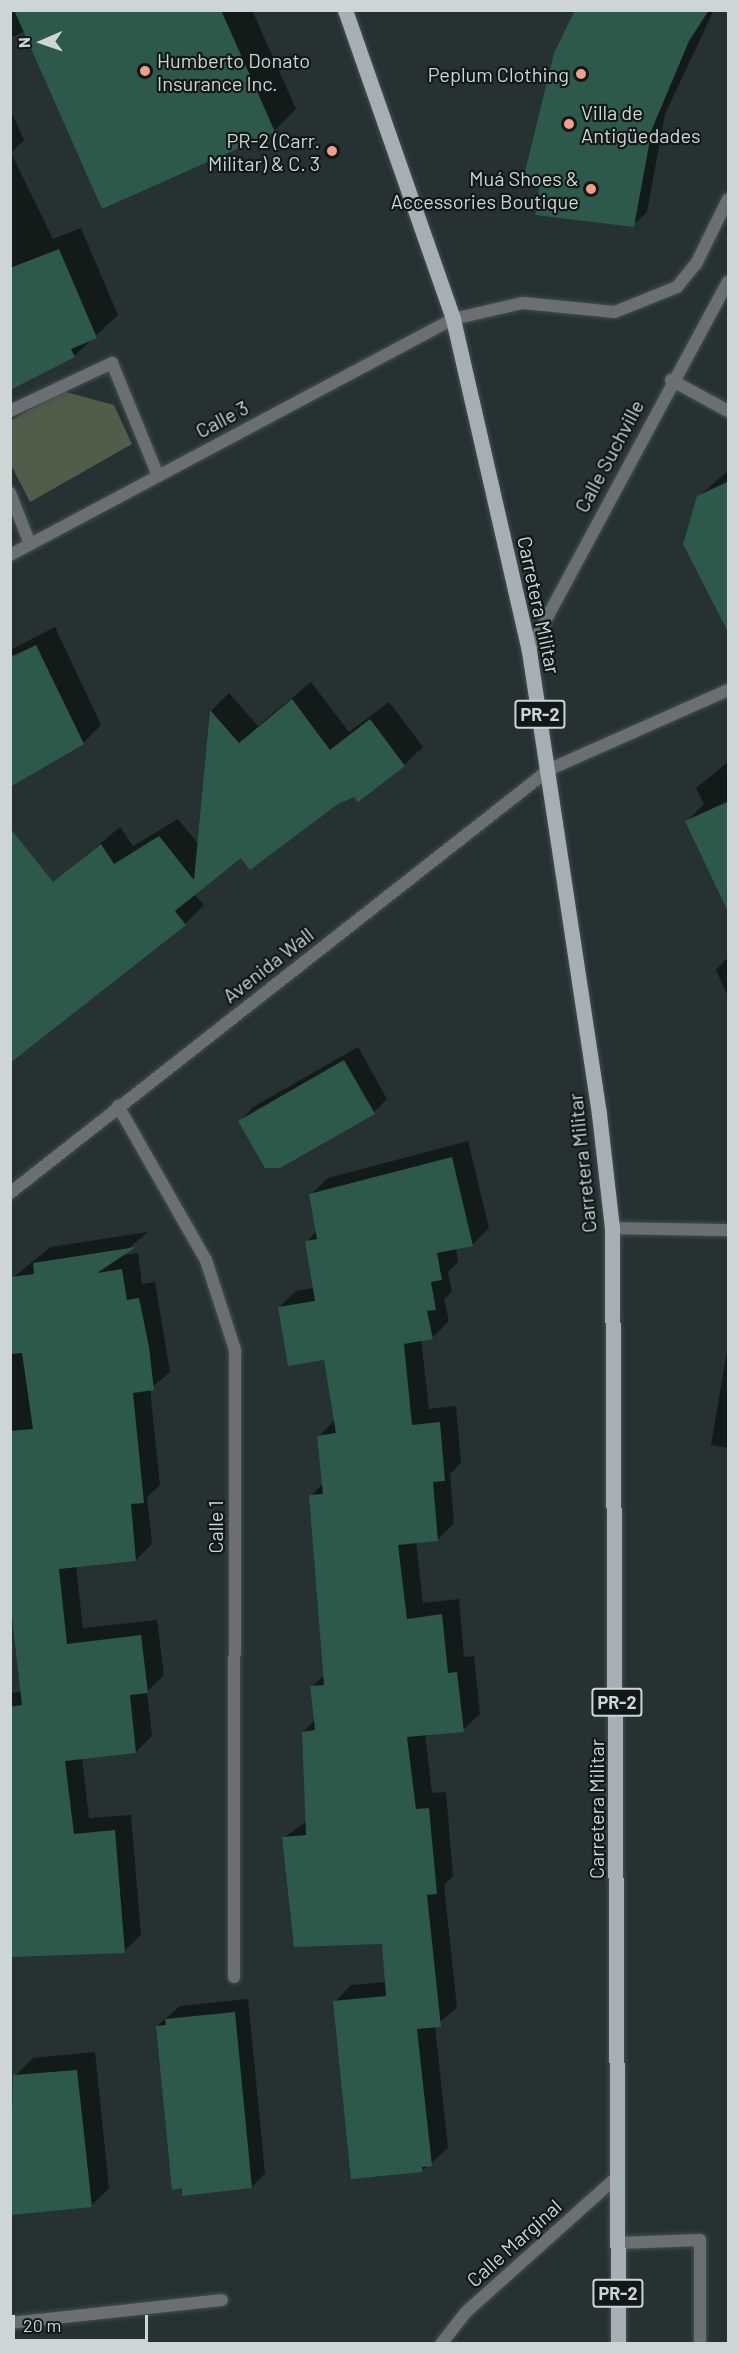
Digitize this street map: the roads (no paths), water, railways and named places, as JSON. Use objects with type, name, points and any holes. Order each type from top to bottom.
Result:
[{"type":"main road","name":"Carretera Militar","points":[[345,10],[453,319],[529,651],[584,986],[612,1228],[618,2343]]},
{"type":"street","name":"Calle 3","points":[[10,555],[453,319],[523,303],[615,312],[650,300],[677,287],[697,262],[729,199]]},
{"type":"street","name":"Calle Suchville","points":[[529,651],[671,380],[729,282]]},
{"type":"street","points":[[10,411],[112,363],[159,476]]},
{"type":"street","points":[[671,380],[729,411]]},
{"type":"street","points":[[10,493],[30,544]]},
{"type":"street","name":"Avenida Wall","points":[[10,1193],[550,769],[729,690]]},
{"type":"street","name":"Calle 1","points":[[118,1106],[206,1260],[234,1350],[234,1977]]},
{"type":"street","points":[[612,1228],[729,1230]]},
{"type":"street","name":"Calle Marginal","points":[[441,2343],[466,2312],[618,2176]]},
{"type":"street","points":[[618,2243],[700,2240],[700,2343]]},
{"type":"street","points":[[10,2323],[222,2300]]},
{"type":"place","name":"Humberto Donato Insurance Inc.","points":[[145,71]]},
{"type":"place","name":"Peplum Clothing","points":[[581,74]]},
{"type":"place","name":"Villa de Antigüedades","points":[[569,124]]},
{"type":"place","name":"PR-2 (Carr. Militar) & C. 3","points":[[332,151]]},
{"type":"place","name":"Muá Shoes & Accessories Boutique","points":[[591,189]]}]
